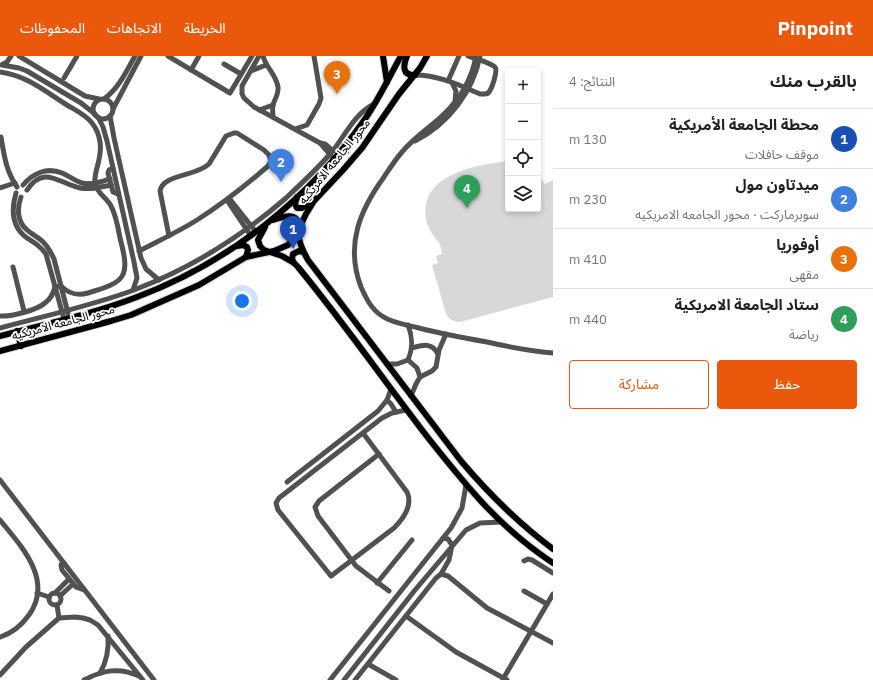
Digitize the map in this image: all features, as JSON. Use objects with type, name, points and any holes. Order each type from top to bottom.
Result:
[{"type":"main road","points":[[383,56],[387,84]]},
{"type":"main road","name":"محور الجامعه الامريكيه","points":[[0,336],[128,300],[195,270],[236,246],[269,222],[297,197],[332,155],[352,136],[375,104],[401,56]]},
{"type":"main road","points":[[407,56],[404,64],[405,71],[408,74],[415,75]]},
{"type":"main road","name":"محور الجامعه الامريكيه","points":[[0,351],[111,321],[141,311],[199,285],[246,257],[279,250],[288,245],[300,228],[314,201],[353,159],[415,75],[427,56]]},
{"type":"main road","points":[[297,197],[295,204],[299,209],[314,201]]},
{"type":"main road","points":[[553,549],[520,523],[486,490],[461,461],[303,252],[299,238],[300,228],[296,219],[291,216],[284,216],[269,222],[260,234],[258,240],[261,248],[282,256],[294,263],[406,410],[466,485],[501,522],[522,541],[553,564]]},
{"type":"main road","points":[[236,246],[243,245],[247,247],[248,250],[246,257]]},
{"type":"main road","points":[[294,263],[292,259],[294,254],[299,251],[303,252]]},
{"type":"main road","points":[[168,276],[171,282]]},
{"type":"main road","points":[[17,331],[21,346]]},
{"type":"street","points":[[1,65],[7,62],[11,56]]},
{"type":"street","points":[[19,56],[85,96],[110,102],[113,109]]},
{"type":"street","points":[[64,78],[77,56]]},
{"type":"street","points":[[96,116],[93,107],[95,102],[117,87],[135,56]]},
{"type":"street","points":[[141,56],[110,116],[139,251],[146,269],[159,280]]},
{"type":"street","points":[[168,56],[230,93],[252,56]]},
{"type":"street","points":[[191,70],[199,56]]},
{"type":"street","points":[[0,328],[64,311],[133,290],[168,276],[215,250],[249,228],[287,197],[332,155],[325,144],[310,138],[273,118],[246,101],[242,94],[242,86],[259,56]]},
{"type":"street","points":[[263,56],[266,65],[274,75],[278,87],[277,97],[273,105],[273,118]]},
{"type":"street","points":[[310,138],[307,125],[321,98],[314,56]]},
{"type":"street","points":[[455,102],[456,93],[450,82],[459,56]]},
{"type":"street","points":[[415,75],[428,75],[480,94],[485,94],[489,91],[496,74],[496,69],[478,58],[468,56]]},
{"type":"street","points":[[409,144],[426,135],[456,108],[478,58]]},
{"type":"street","points":[[224,64],[241,74]]},
{"type":"street","points":[[1,65],[27,71],[86,106],[96,116],[103,127],[137,274],[137,280],[133,290]]},
{"type":"street","points":[[250,71],[266,65]]},
{"type":"street","points":[[0,72],[19,76],[33,83],[91,121],[96,130],[101,148],[101,158],[96,186]]},
{"type":"street","points":[[466,88],[445,113],[409,144],[394,161],[366,205],[357,227],[355,249],[358,277],[370,304],[383,317],[408,325],[446,334],[506,346],[553,353]]},
{"type":"street","points":[[259,110],[273,105]]},
{"type":"street","points":[[96,116],[104,119],[110,116]]},
{"type":"street","points":[[295,129],[307,125]]},
{"type":"street","points":[[139,251],[169,236],[228,199],[268,166],[271,159],[269,155],[264,150],[237,133],[234,133],[226,136],[205,168],[188,175],[168,180],[162,185],[160,190],[169,236]]},
{"type":"street","points":[[0,188],[16,185],[23,185],[35,174],[49,171],[62,173],[80,182],[96,186],[109,203],[114,213],[125,258],[124,271],[120,278],[114,284],[87,294],[72,294],[58,286],[46,254],[41,247],[27,238],[16,227],[13,206],[16,185],[6,165],[1,137]]},
{"type":"street","points":[[113,168],[108,171],[113,192],[118,194]]},
{"type":"street","points":[[66,318],[58,286],[54,259],[44,242],[26,229],[22,224],[18,208],[21,197],[27,194],[27,190],[38,179],[49,177],[54,177],[79,188],[111,182]]},
{"type":"street","points":[[23,185],[27,190]]},
{"type":"street","points":[[16,193],[21,197]]},
{"type":"street","points":[[228,199],[253,234]]},
{"type":"street","points":[[12,267],[24,311]]},
{"type":"street","points":[[0,316],[10,315],[39,307],[52,296],[58,286]]},
{"type":"street","points":[[387,364],[398,364],[408,360],[412,348],[412,335],[408,325]]},
{"type":"street","points":[[411,396],[420,377],[432,371],[436,367],[438,354],[446,334]]},
{"type":"street","points":[[412,348],[424,344],[430,345],[435,348],[438,354]]},
{"type":"street","points":[[408,360],[415,366],[420,377]]},
{"type":"street","points":[[287,482],[378,411],[387,400],[391,389]]},
{"type":"street","points":[[387,400],[396,412]]},
{"type":"street","points":[[363,433],[407,492],[409,498],[408,508],[394,528],[331,576],[278,510],[276,504],[278,500],[304,478],[385,416],[406,410]]},
{"type":"street","points":[[343,438],[348,444]]},
{"type":"street","points":[[379,454],[315,505],[315,510],[356,566],[389,591]]},
{"type":"street","points":[[305,468],[310,474]]},
{"type":"street","points":[[300,472],[304,478]]},
{"type":"street","points":[[0,480],[154,680]]},
{"type":"street","points":[[330,680],[451,528],[459,516],[462,508],[466,485]]},
{"type":"street","points":[[0,520],[30,559],[36,573],[38,586],[31,612],[24,622],[16,630],[0,637]]},
{"type":"street","points":[[344,680],[415,590],[466,530],[480,523],[501,522]]},
{"type":"street","points":[[356,680],[448,564],[452,547],[450,540],[443,538]]},
{"type":"street","points":[[377,582],[412,540]]},
{"type":"street","points":[[524,561],[528,559],[532,560],[553,573]]},
{"type":"street","points":[[63,562],[61,568],[69,579],[77,588],[84,590]]},
{"type":"street","points":[[441,574],[448,576],[487,608],[553,643]]},
{"type":"street","points":[[58,595],[69,579]]},
{"type":"street","points":[[37,593],[49,597],[53,594],[58,595],[73,584]]},
{"type":"street","points":[[524,591],[547,604]]},
{"type":"street","points":[[406,616],[456,652],[504,679],[553,594]]},
{"type":"street","points":[[58,595],[60,601],[57,605],[59,618]]},
{"type":"street","points":[[49,597],[50,602],[57,605]]},
{"type":"street","points":[[0,675],[26,647],[59,618],[75,617],[90,620],[98,625],[141,678]]},
{"type":"street","points":[[100,673],[108,651],[107,635]]},
{"type":"street","points":[[368,664],[396,680]]},
{"type":"street","points":[[84,680],[110,670],[130,672],[141,678]]},
{"type":"shaded area","points":[[505,161],[505,212],[541,212],[541,178],[545,184],[553,180],[553,297],[460,322],[453,321],[446,314],[432,265],[438,263],[436,256],[442,254],[440,244],[431,232],[427,223],[426,204],[431,192],[440,182],[466,169]]},
{"type":"place","name":"أوفوريا","points":[[337,94]]},
{"type":"place","name":"ميدتاون مول","points":[[281,182]]},
{"type":"place","name":"ستاد الجامعة الامريكية","points":[[467,208]]},
{"type":"place","name":"محطة الجامعة الأمريكية","points":[[293,249]]}]
